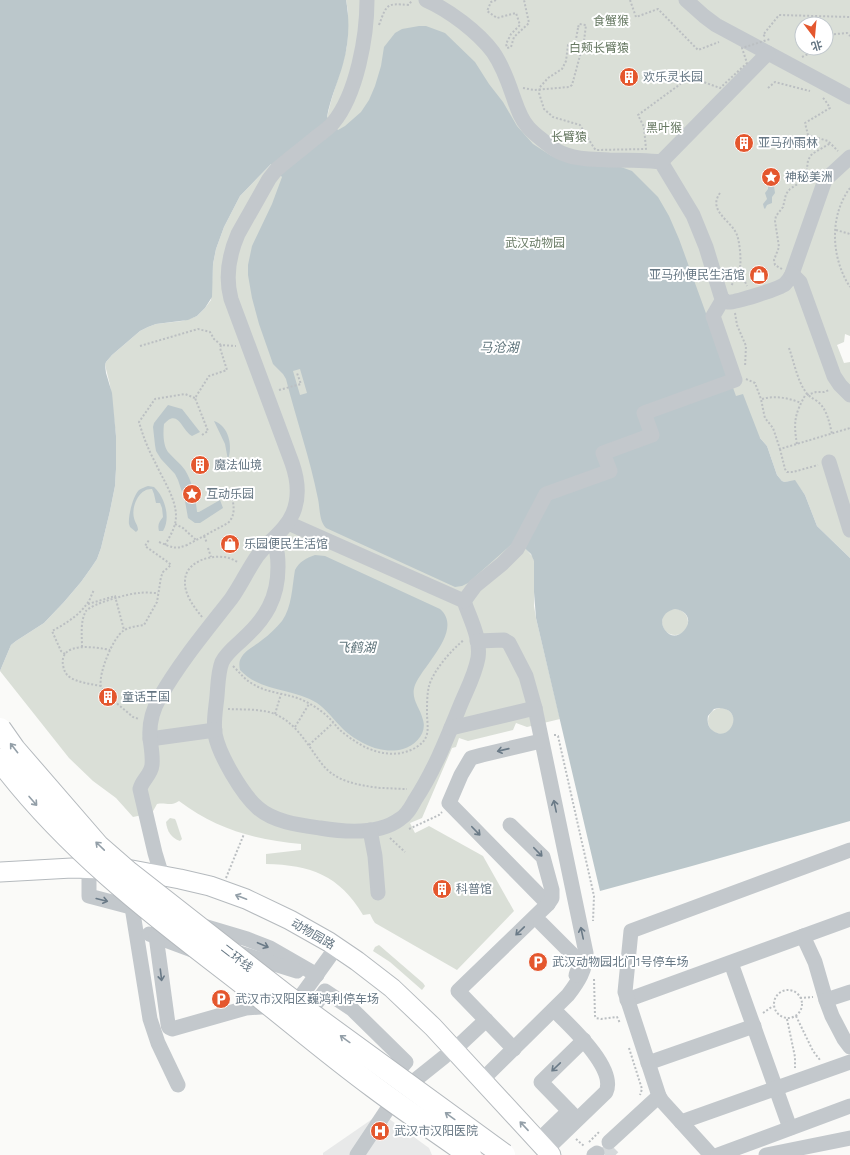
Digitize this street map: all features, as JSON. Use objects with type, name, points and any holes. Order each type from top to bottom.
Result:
[{"type":"highway","name":"二环线","points":[[0,729],[23,760],[98,846],[129,873],[286,996],[504,1155]]},
{"type":"highway","name":"二环线","points":[[0,760],[39,807],[106,874],[187,941],[232,975],[314,1042],[374,1087],[470,1155]]},
{"type":"main road","name":"动物园路","points":[[0,872],[72,868],[132,870],[196,882],[246,899],[290,920],[357,961],[392,988],[433,1027],[449,1054],[542,1150]]},
{"type":"main road","name":"动物园路","points":[[0,884],[89,879],[136,882],[212,900],[235,908],[282,929],[326,954],[366,982],[449,1054],[480,1078],[542,1150]]},
{"type":"lane","points":[[162,876],[153,846],[140,789],[152,767],[150,732],[156,705],[160,696],[190,650],[237,589],[258,555],[288,523],[297,501],[297,480],[288,449],[233,308],[229,292],[228,268],[234,243],[238,234],[269,179],[276,170],[333,123],[345,103],[354,80],[362,52],[366,25],[367,0]]},
{"type":"lane","points":[[426,0],[445,10],[473,31],[493,52],[504,73],[524,121],[539,137],[557,151],[565,155],[586,159],[661,162],[768,53]]},
{"type":"lane","points":[[686,0],[716,25],[850,98]]},
{"type":"lane","points":[[464,601],[474,586],[515,552],[521,544],[546,494],[610,471],[603,452],[652,435],[644,413],[736,380],[713,316],[728,300],[752,296],[783,286],[786,283],[792,274],[824,180],[849,158]]},
{"type":"lane","points":[[661,162],[693,215],[715,278],[728,300]]},
{"type":"lane","points":[[792,274],[800,282],[834,376],[850,395]]},
{"type":"lane","points":[[829,462],[850,530]]},
{"type":"lane","points":[[270,541],[276,548],[278,563],[277,584],[268,611],[259,624],[225,657],[221,664],[215,730],[218,744],[229,768],[240,786],[260,810],[283,821],[348,831],[370,830],[388,826],[401,819],[411,807],[423,788],[435,764],[474,672],[478,658],[476,637],[464,601],[288,523]]},
{"type":"lane","points":[[476,637],[502,640],[509,643],[526,676],[535,708],[586,949],[586,958],[579,966],[578,971],[565,992],[480,1078]]},
{"type":"lane","points":[[451,728],[535,708]]},
{"type":"lane","points":[[150,732],[215,730]]},
{"type":"lane","points":[[541,741],[482,754],[472,758],[461,775],[449,803],[548,904]]},
{"type":"lane","points":[[510,825],[543,857],[552,890],[552,898],[548,904],[458,991],[512,1047]]},
{"type":"lane","points":[[370,830],[378,893]]},
{"type":"lane","points":[[711,1155],[660,1099],[625,992],[630,933],[632,929],[850,850]]},
{"type":"lane","points":[[89,879],[89,896],[133,917],[156,936],[185,948],[241,965],[246,1008]]},
{"type":"lane","points":[[133,917],[220,930],[270,948],[310,972]]},
{"type":"lane","points":[[133,917],[150,1019],[158,1043],[178,1085]]},
{"type":"lane","points":[[627,1000],[850,919]]},
{"type":"lane","points":[[512,1047],[554,1010],[578,982],[580,965],[542,924]]},
{"type":"lane","points":[[156,936],[169,1027],[172,1029],[246,1008],[281,1004],[326,954]]},
{"type":"lane","points":[[803,936],[815,962],[826,1000],[840,1031],[850,1047]]},
{"type":"lane","points":[[731,963],[790,1128]]},
{"type":"lane","points":[[297,1030],[325,991],[352,1009],[406,1062],[380,1093],[297,1030],[284,1020],[310,972]]},
{"type":"lane","points":[[826,1000],[850,992]]},
{"type":"lane","points":[[542,1150],[573,1115],[606,1092],[608,1087],[603,1069],[597,1057],[584,1040],[554,1010]]},
{"type":"lane","points":[[366,1155],[391,1114],[404,1098],[424,1082],[483,1016]]},
{"type":"lane","points":[[648,1063],[754,1026]]},
{"type":"lane","points":[[573,1115],[541,1082],[584,1040]]},
{"type":"lane","points":[[357,1155],[391,1104],[404,1089],[449,1054]]},
{"type":"lane","points":[[681,1122],[850,1062]]},
{"type":"lane","points":[[611,1144],[660,1099]]},
{"type":"lane","points":[[718,1155],[850,1106]]},
{"type":"lane","points":[[766,1155],[850,1138]]},
{"type":"path","points":[[366,25],[378,28],[388,6],[397,4],[409,5],[412,0]]},
{"type":"path","points":[[496,0],[491,2],[487,11],[497,18],[516,12],[520,25],[511,34],[506,44],[510,53]]},
{"type":"path","points":[[507,48],[511,47],[514,37],[529,23],[524,0]]},
{"type":"path","points":[[630,0],[636,17],[658,9],[698,50],[719,42],[725,44]]},
{"type":"path","points":[[738,50],[770,39],[763,35],[779,15],[850,17]]},
{"type":"path","points":[[520,86],[521,88],[534,90],[569,87],[572,85],[584,41],[586,25],[579,24],[575,45],[568,45],[566,61],[562,69],[548,78],[540,87],[538,93],[544,109],[556,118],[580,125],[596,150],[646,149],[644,127],[638,115],[690,77],[720,88],[747,63],[742,48]]},
{"type":"path","points":[[834,34],[847,33],[850,36]]},
{"type":"path","points":[[799,58],[804,56]]},
{"type":"path","points":[[768,88],[775,82],[816,92]]},
{"type":"path","points":[[821,96],[830,108],[805,123],[808,135],[825,139],[832,143],[841,154],[849,158]]},
{"type":"path","points":[[792,274],[774,264],[779,248],[775,220],[776,216],[782,207],[787,192],[806,177],[808,160],[812,154],[832,143]]},
{"type":"path","points":[[850,188],[839,208],[836,230],[838,260],[844,277],[850,287]]},
{"type":"path","points":[[720,194],[717,199],[718,210],[734,230],[738,239],[741,260],[740,271],[731,287],[728,300],[746,346],[745,364],[736,380],[755,383],[761,399],[765,418],[773,428],[787,472],[793,472],[829,462]]},
{"type":"path","points":[[836,230],[850,234]]},
{"type":"path","points":[[740,271],[752,296]]},
{"type":"path","points":[[140,346],[198,329],[210,332],[214,339],[221,345],[237,346],[247,343]]},
{"type":"path","points":[[194,398],[209,376],[227,370],[220,348],[221,345]]},
{"type":"path","points":[[789,348],[800,382],[807,394],[820,403],[825,409],[832,434]]},
{"type":"path","points":[[288,388],[301,384],[298,372]]},
{"type":"path","points":[[797,444],[794,425],[801,403],[807,394],[827,391],[838,382]]},
{"type":"path","points":[[165,545],[173,531],[175,524],[176,516],[174,503],[146,445],[139,422],[155,399],[185,394],[194,398],[208,431],[202,435]]},
{"type":"path","points":[[761,399],[782,397],[801,403]]},
{"type":"path","points":[[780,449],[850,428]]},
{"type":"path","points":[[159,542],[172,548],[180,548],[228,523],[233,517],[234,507],[231,492],[228,492]]},
{"type":"path","points":[[175,524],[183,528],[196,540]]},
{"type":"path","points":[[204,536],[207,543]]},
{"type":"path","points":[[106,693],[101,686],[100,681],[110,650],[124,630],[144,625],[157,602],[163,572],[171,565],[145,546],[149,540]]},
{"type":"path","points":[[208,548],[211,557]]},
{"type":"path","points":[[210,625],[203,619],[187,592],[185,580],[187,571],[191,566],[199,561],[211,557],[227,557],[239,563],[243,558]]},
{"type":"path","points":[[65,654],[61,651],[52,630],[76,616],[87,604],[94,590]]},
{"type":"path","points":[[82,648],[82,626],[87,610],[97,604],[138,592],[158,593]]},
{"type":"path","points":[[87,604],[115,596],[124,630]]},
{"type":"path","points":[[225,657],[242,676],[254,685],[310,704],[323,712],[345,734],[370,750],[388,754],[396,754],[406,752],[420,745],[426,738],[428,725],[428,694],[432,678],[455,649],[463,642],[476,637]]},
{"type":"path","points":[[101,686],[76,680],[68,676],[65,672],[63,659],[65,654],[71,650],[82,648],[100,648],[110,650]]},
{"type":"path","points":[[275,714],[281,694]]},
{"type":"path","points":[[114,700],[150,732]]},
{"type":"path","points":[[295,727],[310,704]]},
{"type":"path","points":[[216,708],[264,711],[275,714],[289,721],[309,744],[322,764],[330,772],[348,782],[360,785],[399,789],[423,788]]},
{"type":"path","points":[[309,744],[333,723]]},
{"type":"path","points":[[409,830],[439,815],[449,803]]},
{"type":"path","points":[[221,890],[244,834]]},
{"type":"path","points":[[373,846],[396,835]]},
{"type":"path","points":[[390,838],[405,852]]},
{"type":"path","points":[[784,991],[793,991],[798,994],[802,1008],[796,1016],[787,1019],[778,1015],[775,1011],[773,1006],[774,1001],[779,993],[784,991]]},
{"type":"path","points":[[796,1016],[813,1051],[829,1070]]},
{"type":"path","points":[[787,1019],[795,1057],[795,1082]]},
{"type":"shaded area","name":"武汉市汉阳医院","points":[[381,1113],[429,1148],[432,1155],[323,1155],[323,1153]]},
{"type":"green space","name":"武汉动物园","points":[[346,0],[850,0],[850,336],[845,334],[844,342],[837,345],[844,363],[850,362],[850,558],[817,526],[805,495],[795,481],[782,481],[777,475],[767,446],[760,438],[525,548],[533,557],[535,564],[534,606],[560,719],[527,727],[516,723],[513,730],[468,741],[459,738],[456,747],[452,748],[422,818],[410,823],[415,833],[429,826],[483,856],[514,911],[457,970],[375,923],[370,914],[363,915],[354,901],[344,890],[322,875],[297,867],[266,864],[266,854],[301,850],[301,844],[268,840],[237,832],[207,819],[179,801],[173,804],[157,804],[152,813],[133,817],[116,798],[93,781],[69,758],[0,671],[11,645],[44,623],[64,602],[91,568],[97,559],[101,548],[115,486],[116,469],[116,436],[110,385],[105,365],[106,362],[140,331],[156,324],[182,321],[197,316],[211,300],[213,264],[216,249],[224,227],[240,196],[271,164],[327,117],[347,46],[348,27]]},
{"type":"green space","points":[[675,609],[684,613],[688,622],[684,631],[675,635],[666,631],[662,622],[666,613]]},
{"type":"green space","points":[[721,708],[730,712],[734,721],[730,730],[721,734],[712,730],[708,721],[712,712]]},
{"type":"green space","points":[[170,818],[175,819],[176,821],[182,839],[180,841],[174,838],[168,831],[166,822]]},
{"type":"green space","points":[[379,945],[423,983],[425,986],[422,990],[390,962],[373,951],[375,947]]},
{"type":"water","name":"马沧湖","points":[[0,0],[346,0],[348,24],[347,48],[327,117],[338,130],[361,112],[369,100],[381,66],[384,47],[395,33],[402,29],[426,26],[445,33],[475,62],[503,102],[517,126],[533,144],[550,155],[564,161],[621,167],[632,171],[658,197],[669,216],[679,239],[736,396],[743,394],[760,438],[767,446],[777,475],[782,481],[785,482],[795,480],[805,495],[817,526],[850,558],[850,821],[600,891],[536,618],[534,561],[531,554],[519,543],[513,543],[468,583],[455,587],[326,528],[322,522],[311,469],[286,379],[273,364],[259,324],[248,275],[248,265],[252,246],[272,204],[282,177],[271,164],[240,196],[224,227],[216,249],[213,264],[212,297],[205,308],[197,316],[188,320],[156,324],[140,331],[106,362],[106,373],[112,393],[116,436],[116,469],[115,486],[101,548],[97,559],[91,568],[64,602],[44,623],[11,645],[0,671]],"holes":[[[300,369],[307,393],[300,395],[293,371]],[[675,609],[683,612],[688,617],[688,623],[682,633],[670,635],[663,626],[662,619],[671,610]],[[719,708],[727,710],[732,714],[732,725],[729,730],[724,733],[719,733],[712,730],[709,726],[708,716],[714,709]]]},
{"type":"water","points":[[770,185],[774,186],[775,193],[772,197],[772,203],[767,205],[765,209],[763,204],[767,199],[765,193]]},
{"type":"water","points":[[168,405],[182,409],[200,432],[192,436],[179,421],[173,418],[164,424],[165,446],[168,452],[183,467],[190,479],[197,512],[220,500],[223,508],[200,523],[195,523],[188,518],[185,501],[178,480],[175,474],[161,459],[156,451],[153,427],[154,423]]},
{"type":"water","points":[[214,421],[223,427],[228,437],[230,449],[228,460],[225,444]]},
{"type":"water","points":[[148,486],[154,487],[161,496],[166,508],[167,520],[163,531],[159,531],[160,521],[163,517],[162,508],[160,503],[156,503],[152,489],[147,490],[140,495],[135,504],[133,514],[134,520],[138,527],[136,532],[130,527],[129,524],[131,506],[139,490]]},
{"type":"water","name":"飞鹤湖","points":[[315,555],[325,556],[440,609],[446,617],[447,627],[445,637],[415,685],[414,695],[422,715],[424,725],[422,734],[412,745],[408,747],[403,749],[387,750],[379,749],[363,743],[343,729],[317,703],[308,698],[257,682],[240,670],[240,659],[243,655],[270,634],[282,621],[290,603],[295,570],[303,561]]},
{"type":"tunnel","points":[[605,1155],[613,1147]]},
{"type":"place","name":"欢乐灵长园","points":[[629,77]]},
{"type":"place","name":"亚马孙雨林","points":[[744,143]]},
{"type":"place","name":"神秘美洲","points":[[771,177]]},
{"type":"place","name":"亚马孙便民生活馆","points":[[759,275]]},
{"type":"place","name":"魔法仙境","points":[[200,465]]},
{"type":"place","name":"互动乐园","points":[[192,494]]},
{"type":"place","name":"乐园便民生活馆","points":[[230,544]]},
{"type":"place","name":"童话王国","points":[[108,697]]},
{"type":"place","name":"科普馆","points":[[442,889]]},
{"type":"place","name":"武汉动物园北门1号停车场","points":[[538,962]]},
{"type":"place","name":"武汉市汉阳区巍鸿利停车场","points":[[221,999]]},
{"type":"place","name":"武汉市汉阳医院","points":[[380,1131]]},
{"type":"park label","name":"食蟹猴","points":[[611,21]]},
{"type":"park label","name":"白颊长臂猿","points":[[599,48]]},
{"type":"park label","name":"黑叶猴","points":[[664,128]]},
{"type":"park label","name":"长臂猿","points":[[569,137]]}]
